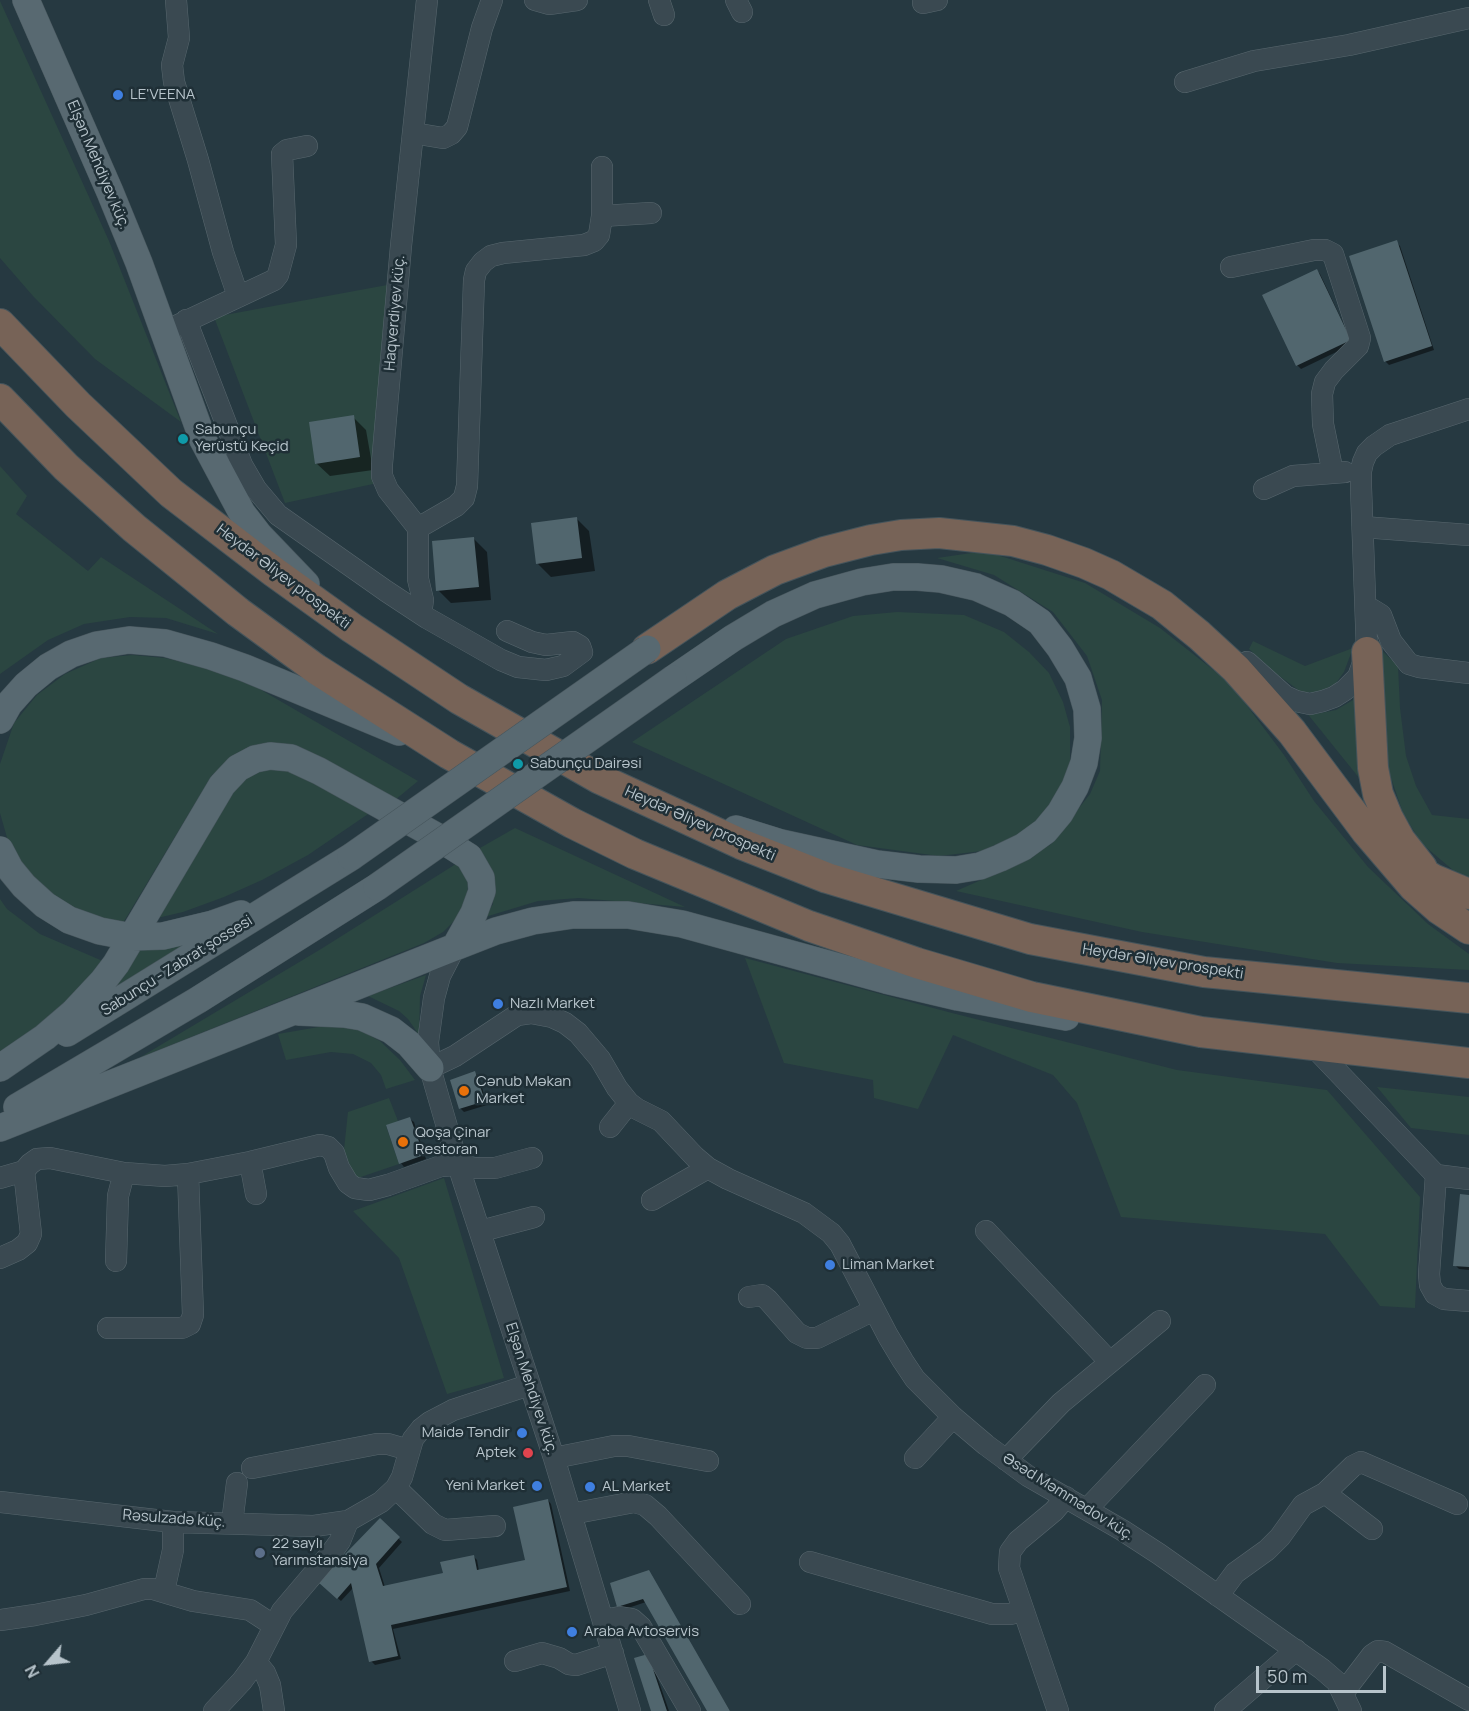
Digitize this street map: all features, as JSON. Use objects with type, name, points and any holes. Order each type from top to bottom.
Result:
[{"type":"highway","name":"Heydər Əliyev prospekti","points":[[0,324],[78,405],[171,492],[274,572],[352,628],[485,714],[600,779],[741,844],[827,878],[1030,939],[1204,972],[1469,998]]},
{"type":"highway","points":[[0,399],[45,448],[134,528],[238,612],[316,669],[449,754],[572,823],[634,854],[809,926],[917,963],[1032,997],[1201,1032],[1469,1063]]},
{"type":"highway","points":[[647,649],[727,596],[775,570],[824,552],[871,540],[939,532],[970,535],[1013,541],[1084,563],[1112,575],[1162,605],[1236,669],[1292,732],[1366,831],[1414,887],[1439,909],[1469,929]]},
{"type":"highway","points":[[1367,651],[1373,768],[1378,794],[1400,840],[1417,863],[1433,879]]},
{"type":"highway","points":[[1366,831],[1390,852],[1433,879],[1469,894]]},
{"type":"main road","name":"Elşən Mehdiyev küç.","points":[[26,0],[110,192],[175,326],[203,440],[242,513],[281,559],[352,628]]},
{"type":"main road","points":[[0,404],[45,448]]},
{"type":"main road","points":[[0,1117],[198,1000],[377,886],[674,679],[763,620],[815,595],[862,582],[894,577],[941,579],[976,587],[1012,603],[1040,622],[1060,648],[1078,678],[1088,709],[1088,738],[1084,763],[1075,787],[1060,813],[1045,831],[1023,847],[980,866],[956,870],[919,869],[855,859],[781,843],[657,805]]},
{"type":"main road","points":[[0,720],[9,704],[26,685],[48,667],[71,654],[97,645],[129,640],[165,643],[236,665],[449,754]]},
{"type":"main road","points":[[0,850],[16,878],[45,905],[69,920],[100,930],[132,937],[182,933],[222,921],[239,915],[351,857],[647,649]]},
{"type":"main road","points":[[0,1070],[73,1013],[103,981],[132,937],[222,785],[238,768],[255,759],[270,756],[291,759],[319,771],[436,836],[469,857],[482,878],[482,891],[474,913],[455,946]]},
{"type":"main road","name":"Sabunçu - Zabrat şossesi","points":[[0,1070],[43,1048],[177,967],[351,857]]},
{"type":"main road","points":[[0,1128],[455,946],[496,931],[551,917],[628,915],[682,924],[886,980],[992,1004],[1078,1019],[1201,1032]]},
{"type":"main road","points":[[289,1012],[362,1017],[391,1030],[409,1044],[430,1068]]},
{"type":"street","points":[[176,0],[179,38],[172,72],[223,252],[238,296]]},
{"type":"street","name":"Haqverdiyev küç.","points":[[418,528],[388,490],[382,476],[399,269],[427,0]]},
{"type":"street","points":[[413,133],[443,138],[457,127],[482,28],[492,0]]},
{"type":"street","points":[[535,0],[549,3],[577,0]]},
{"type":"street","points":[[1185,82],[1254,61],[1348,45],[1469,18]]},
{"type":"street","points":[[307,146],[286,150],[282,154],[286,245],[278,275],[274,280],[175,326],[242,465],[256,489],[290,524],[421,614],[501,660],[518,667],[546,670],[563,666],[582,652],[580,646],[573,642],[546,645],[507,632]]},
{"type":"street","points":[[421,614],[423,600],[418,579],[418,528],[456,506],[464,498],[467,486],[476,271],[491,256],[584,245],[594,241],[599,235],[602,216],[602,167]]},
{"type":"street","points":[[602,216],[651,213]]},
{"type":"street","points":[[1231,267],[1314,250],[1325,250],[1333,254],[1360,338],[1358,346],[1325,382],[1322,394],[1323,424],[1333,473]]},
{"type":"street","points":[[1084,563],[1128,577],[1169,600],[1208,627],[1271,685],[1296,701],[1310,704],[1323,701],[1345,690],[1358,677],[1367,651],[1361,471],[1367,453],[1390,435],[1469,409]]},
{"type":"street","points":[[1264,489],[1293,476],[1361,471]]},
{"type":"street","points":[[1363,527],[1469,535]]},
{"type":"street","points":[[1366,609],[1374,610],[1381,615],[1391,641],[1409,664],[1469,673]]},
{"type":"street","name":"Elşən Mehdiyev küç.","points":[[455,946],[440,976],[434,998],[428,1042],[430,1068],[458,1165],[554,1458],[630,1711]]},
{"type":"street","name":"Əsəd Məmmədov küç.","points":[[430,1068],[455,1056],[517,1015],[531,1013],[552,1017],[565,1023],[578,1033],[600,1059],[629,1103],[661,1121],[708,1168],[804,1213],[831,1233],[840,1244],[888,1336],[915,1379],[953,1417],[1028,1476],[1160,1554],[1296,1650],[1336,1682],[1347,1702]]},
{"type":"street","points":[[1312,1045],[1436,1175],[1469,1179]]},
{"type":"street","points":[[610,1127],[629,1103]]},
{"type":"street","points":[[0,1178],[24,1171],[37,1159],[50,1158],[124,1173],[165,1176],[188,1174],[320,1145],[328,1147],[334,1153],[339,1168],[348,1183],[355,1188],[369,1190],[441,1166],[495,1168],[532,1158]]},
{"type":"street","points":[[250,1162],[256,1194]]},
{"type":"street","points":[[652,1200],[708,1168]]},
{"type":"street","points":[[0,1258],[18,1250],[27,1243],[31,1234],[24,1171]]},
{"type":"street","points":[[116,1261],[118,1196],[124,1173]]},
{"type":"street","points":[[108,1328],[182,1328],[190,1324],[193,1315],[188,1174]]},
{"type":"street","points":[[1436,1175],[1430,1285],[1435,1294],[1444,1299],[1469,1301]]},
{"type":"street","points":[[481,1231],[534,1217]]},
{"type":"street","points":[[986,1231],[1109,1361]]},
{"type":"street","points":[[749,1296],[762,1295],[797,1334],[807,1338],[817,1338],[874,1310]]},
{"type":"street","points":[[1006,1460],[1061,1403],[1160,1321]]},
{"type":"street","points":[[214,1711],[256,1662],[273,1625],[293,1597],[340,1541],[348,1521],[381,1502],[396,1488],[406,1465],[413,1439],[421,1429],[444,1414],[529,1385]]},
{"type":"street","points":[[1087,1509],[1205,1386]]},
{"type":"street","points":[[915,1458],[953,1417]]},
{"type":"street","points":[[252,1468],[377,1444],[388,1444],[409,1450]]},
{"type":"street","points":[[554,1458],[614,1446],[628,1446],[708,1461]]},
{"type":"street","points":[[1218,1596],[1235,1573],[1267,1550],[1280,1537],[1303,1506],[1325,1494],[1353,1466],[1361,1462],[1457,1504]]},
{"type":"street","points":[[232,1523],[237,1483]]},
{"type":"street","points":[[396,1488],[433,1524],[445,1530],[495,1526]]},
{"type":"street","points":[[1325,1494],[1372,1529]]},
{"type":"street","points":[[1058,1711],[1009,1568],[1010,1552],[1018,1542],[1054,1511],[1066,1497]]},
{"type":"street","name":"Rəsulzadə küç.","points":[[0,1502],[173,1522],[314,1526],[348,1521]]},
{"type":"street","points":[[571,1514],[634,1502],[645,1505],[740,1604]]},
{"type":"street","points":[[164,1591],[173,1550],[173,1522]]},
{"type":"street","points":[[810,1562],[992,1614],[1023,1611]]},
{"type":"street","points":[[0,1620],[86,1605],[144,1589],[164,1591],[193,1601],[250,1610],[273,1625]]},
{"type":"street","points":[[603,1620],[620,1617],[632,1619],[641,1627],[690,1711]]},
{"type":"street","points":[[1225,1711],[1296,1650]]},
{"type":"street","points":[[1347,1702],[1371,1655],[1378,1651],[1385,1652],[1469,1700]]},
{"type":"street","points":[[515,1662],[542,1653],[576,1665],[612,1653]]},
{"type":"street","points":[[256,1662],[265,1672],[270,1685],[274,1711]]},
{"type":"green space","points":[[0,1],[109,241],[181,422],[95,359],[33,296],[0,258]]},
{"type":"green space","points":[[387,285],[373,484],[285,503],[214,317]]},
{"type":"green space","points":[[0,466],[27,496],[16,514],[88,571],[101,557],[218,634],[166,618],[130,617],[84,624],[48,640],[0,674]]},
{"type":"green space","points":[[985,551],[1085,583],[1160,628],[1230,683],[1284,755],[1314,801],[1368,867],[1428,924],[1469,954],[1469,970],[1337,963],[1142,932],[956,891],[1004,870],[1050,845],[1090,794],[1100,771],[1102,700],[1087,656],[1053,612],[994,575],[937,558]]},
{"type":"green space","points":[[897,612],[964,615],[1004,632],[1029,652],[1049,673],[1063,702],[1070,727],[1070,764],[1056,799],[1024,833],[982,851],[939,856],[857,845],[632,742],[786,639],[853,616]]},
{"type":"green space","points":[[1253,641],[1305,666],[1353,648],[1344,672],[1336,683],[1320,692],[1301,692],[1249,649]]},
{"type":"green space","points":[[1377,646],[1398,666],[1406,756],[1416,786],[1432,815],[1469,819],[1469,877],[1454,871],[1421,843],[1403,813],[1387,766]]},
{"type":"green space","points":[[132,655],[165,658],[214,670],[256,687],[418,781],[395,800],[239,756],[212,775],[123,923],[81,915],[29,877],[8,841],[0,813],[0,764],[14,723],[37,695],[65,674],[101,658]]},
{"type":"green space","points":[[1359,691],[1368,789],[1306,712],[1316,714],[1336,710],[1353,700]]},
{"type":"green space","points":[[268,768],[295,769],[374,810],[308,855],[262,880],[183,912],[153,919],[232,791],[249,777]]},
{"type":"green space","points":[[515,828],[685,907],[579,898],[538,901],[485,917],[493,904],[494,882],[480,848]]},
{"type":"green space","points":[[459,862],[466,874],[468,886],[466,900],[458,917],[443,932],[424,943],[139,1058],[321,949]]},
{"type":"green space","points":[[0,899],[7,909],[40,934],[105,962],[53,1016],[0,1054]]},
{"type":"green space","points":[[193,942],[107,994],[136,950]]},
{"type":"green space","points":[[745,958],[1177,1070],[1327,1090],[1420,1197],[1415,1308],[1380,1306],[1325,1234],[1121,1217],[1077,1103],[1053,1075],[953,1035],[918,1109],[874,1098],[873,1080],[784,1063]]},
{"type":"green space","points":[[426,975],[420,996],[419,1035],[399,1011],[368,996]]},
{"type":"green space","points":[[330,1025],[356,1028],[380,1041],[400,1060],[415,1080],[386,1089],[381,1075],[371,1063],[353,1054],[331,1052],[286,1060],[278,1034]]},
{"type":"green space","points":[[1377,1087],[1469,1097],[1469,1135],[1411,1128]]},
{"type":"green space","points":[[389,1098],[398,1121],[386,1126],[399,1164],[355,1179],[344,1150],[348,1112]]},
{"type":"green space","points":[[444,1178],[504,1378],[447,1394],[399,1258],[353,1211]]},
{"type":"building","points":[[1397,240],[1432,346],[1384,362],[1349,256]]},
{"type":"building","points":[[1317,269],[1351,340],[1296,366],[1262,295]]},
{"type":"building","points":[[354,415],[360,457],[315,464],[309,422]]},
{"type":"building","points":[[577,517],[582,558],[536,564],[531,523]]},
{"type":"building","points":[[474,537],[479,587],[436,591],[432,541]]},
{"type":"building","points":[[475,1071],[485,1101],[459,1109],[450,1080]]},
{"type":"building","points":[[410,1117],[424,1155],[399,1164],[386,1125]]},
{"type":"building","points":[[1460,1194],[1469,1195],[1469,1267],[1453,1266]]},
{"type":"building","points":[[548,1499],[567,1587],[391,1625],[398,1656],[369,1662],[351,1583],[337,1599],[318,1582],[380,1518],[400,1537],[376,1564],[383,1586],[443,1573],[440,1562],[474,1555],[477,1570],[525,1560],[513,1507]]},
{"type":"building","points":[[649,1570],[730,1711],[707,1711],[643,1599],[617,1607],[610,1583]]},
{"type":"building","points":[[648,1654],[667,1711],[651,1711],[634,1658]]},
{"type":"place","name":"LE'VEENA","points":[[118,95]]},
{"type":"place","name":"Sabunçu Yerüstü Keçid","points":[[183,439]]},
{"type":"place","name":"Sabunçu Dairəsi","points":[[518,764]]},
{"type":"place","name":"Nazlı Market","points":[[498,1004]]},
{"type":"place","name":"Cənub Məkan Market","points":[[464,1091]]},
{"type":"place","name":"Qoşa Çinar Restoran","points":[[403,1142]]},
{"type":"place","name":"Liman Market","points":[[830,1265]]},
{"type":"place","name":"Maidə Təndir","points":[[522,1433]]},
{"type":"place","name":"Aptek","points":[[528,1453]]},
{"type":"place","name":"Yeni Market","points":[[537,1486]]},
{"type":"place","name":"AL Market","points":[[590,1487]]},
{"type":"place","name":"22 saylı Yarımstansiya","points":[[260,1553]]},
{"type":"place","name":"Araba Avtoservis","points":[[572,1632]]}]
